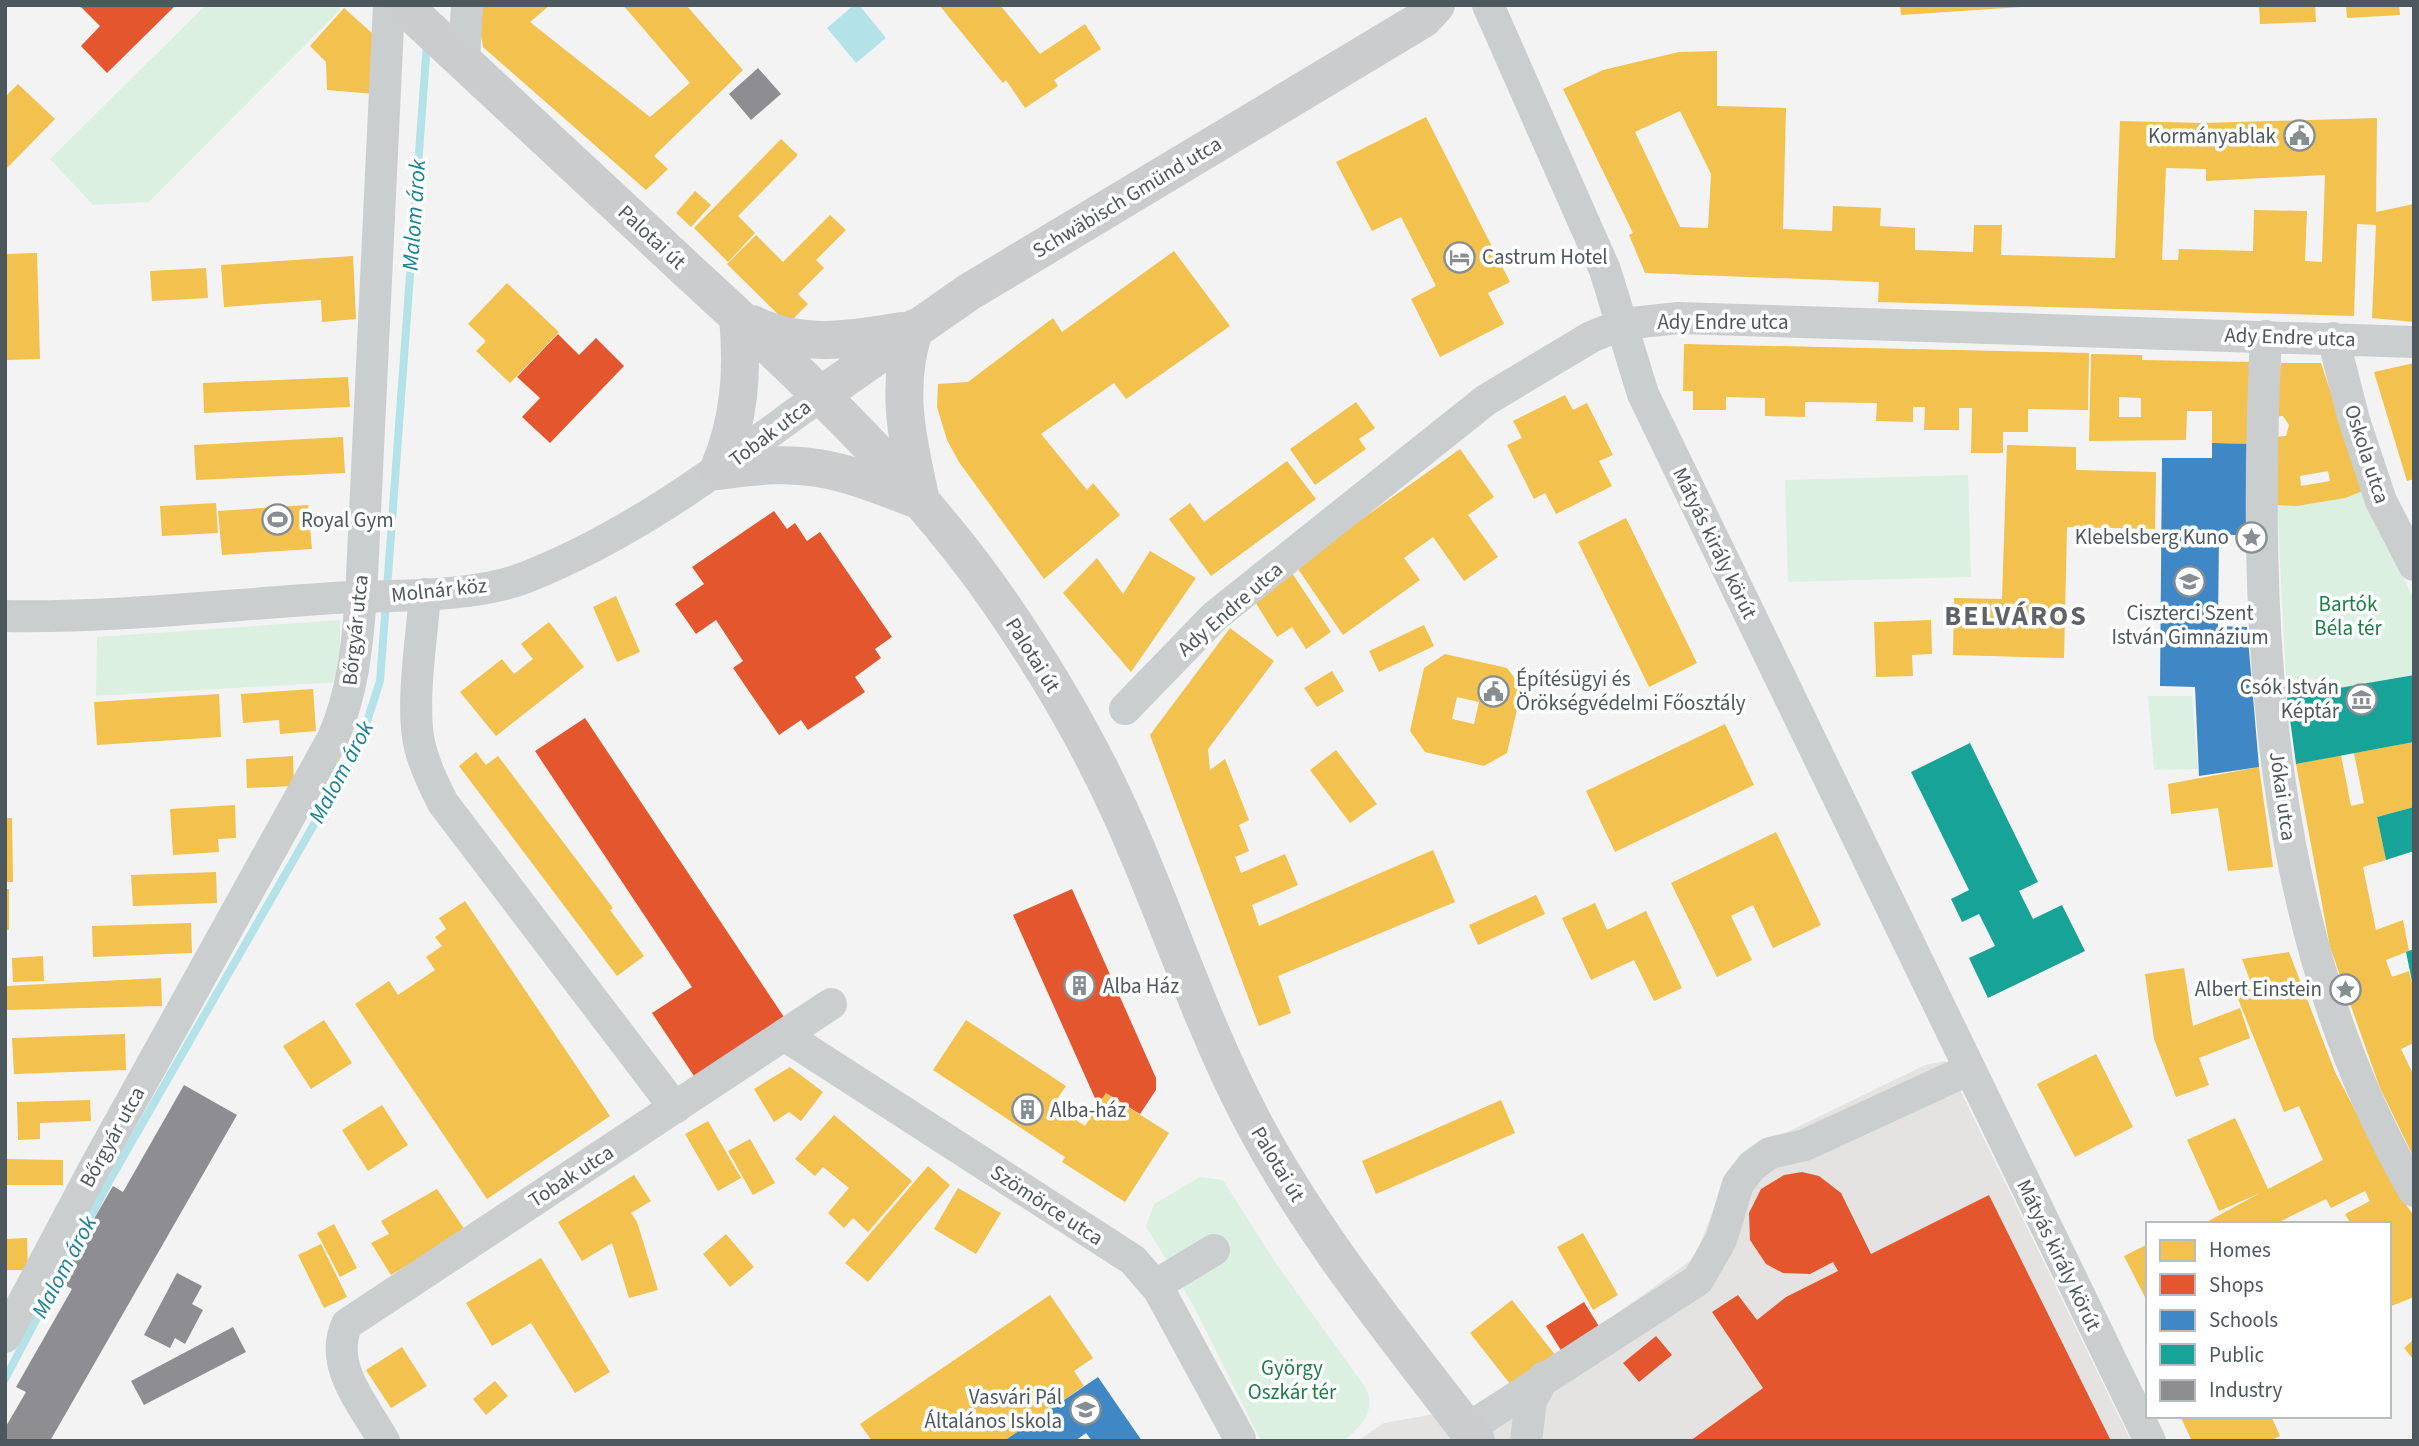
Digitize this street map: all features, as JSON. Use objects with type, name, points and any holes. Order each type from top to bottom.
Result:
[{"type":"main road","name":"Palotai út","points":[[403,5],[821,394],[921,501],[1003,607],[1099,768],[1123,817],[1214,1038],[1280,1171],[1333,1253],[1471,1435]]},
{"type":"main road","name":"Schwäbisch Gmünd utca","points":[[821,394],[969,292],[1423,19],[1436,5]]},
{"type":"main road","points":[[718,471],[731,440],[740,393],[738,317],[770,332],[796,340],[836,342],[915,328],[907,351],[903,401],[921,501]]},
{"type":"main road","points":[[718,471],[770,463],[835,469],[921,501]]},
{"type":"street","name":"Bőrgyár utca","points":[[5,1337],[333,738],[354,678],[390,596],[389,5]]},
{"type":"street","points":[[456,54],[467,5]]},
{"type":"street","name":"Mátyás király körút","points":[[1488,5],[1605,270],[1643,394],[2150,1441]]},
{"type":"street","name":"Ady Endre utca","points":[[1125,709],[1215,616],[1476,407],[1591,337],[1623,324],[1678,318],[2414,342]]},
{"type":"street","name":"Jókai utca","points":[[2266,336],[2263,410],[2263,614],[2280,785],[2304,906],[2342,1032],[2368,1103],[2413,1190]]},
{"type":"street","name":"Oskola utca","points":[[2333,338],[2354,420],[2381,500],[2414,565]]},
{"type":"street","name":"Tobak utca","points":[[718,471],[821,394]]},
{"type":"street","name":"Molnár köz","points":[[5,616],[97,615],[390,596],[522,579],[612,538],[718,471]]},
{"type":"street","points":[[390,596],[418,717],[419,744],[428,772],[443,803],[675,1108]]},
{"type":"street","name":"Tobak utca","points":[[384,1441],[342,1366],[341,1336],[347,1324],[831,1004]]},
{"type":"street","name":"Szömörce utca","points":[[784,1035],[1133,1260],[1156,1285],[1240,1439]]},
{"type":"street","points":[[1471,1435],[1544,1377],[1698,1280],[1721,1240],[1738,1184],[1752,1166],[1770,1153],[1805,1145],[1970,1069]]},
{"type":"street","points":[[1156,1285],[1214,1250]]},
{"type":"street","points":[[1526,1441],[1531,1401],[1544,1377]]},
{"type":"shaded area","points":[[1946,1061],[2131,1441],[1357,1441],[1384,1423],[1492,1404],[1694,1258],[1732,1165],[1746,1152],[1925,1065]]},
{"type":"green space","points":[[206,5],[337,5],[341,9],[149,202],[93,205],[50,159]]},
{"type":"green space","points":[[1968,475],[1971,577],[1788,582],[1785,480]]},
{"type":"green space","name":"Bartók Béla tér","points":[[2363,491],[2414,600],[2414,675],[2287,697],[2277,505],[2320,502]]},
{"type":"green space","points":[[340,620],[340,682],[96,696],[97,637]]},
{"type":"green space","points":[[2148,696],[2192,696],[2198,769],[2154,770]]},
{"type":"green space","name":"György Oszkár tér","points":[[1200,1177],[1223,1180],[1277,1265],[1366,1388],[1369,1404],[1365,1418],[1343,1441],[1261,1441],[1193,1305],[1146,1226],[1154,1204]]},
{"type":"water","points":[[854,5],[859,5],[886,38],[856,63],[827,28]]},
{"type":"building: Homes","points":[[478,5],[550,5],[530,22],[650,117],[690,83],[623,5],[686,5],[743,70],[654,156],[668,169],[646,190],[483,47],[476,8]]},
{"type":"building: Homes","points":[[939,5],[1000,5],[1040,54],[1085,24],[1101,49],[1054,80],[1058,86],[1025,108],[1006,80],[1003,83]]},
{"type":"building: Homes","points":[[1900,5],[2021,5],[2021,7],[1901,15]]},
{"type":"building: Homes","points":[[2259,5],[2315,5],[2316,22],[2260,24]]},
{"type":"building: Homes","points":[[2346,5],[2399,5],[2400,15],[2347,18]]},
{"type":"building: Homes","points":[[344,8],[373,34],[374,94],[327,90],[326,62],[310,46]]},
{"type":"building: Homes","points":[[1717,51],[1717,106],[1786,108],[1783,229],[1832,231],[1833,206],[1881,208],[1880,226],[1915,228],[1915,250],[1973,252],[1974,225],[2002,225],[2001,255],[2115,258],[2120,121],[2204,123],[2377,118],[2376,212],[2414,204],[2414,322],[2372,318],[2376,225],[2357,224],[2354,316],[1878,302],[1879,282],[1645,273],[1629,235],[1633,233],[1563,89],[1603,70],[1679,52]],"holes":[[[1680,111],[1711,174],[1708,228],[1680,227],[1635,132]],[[2166,168],[2206,169],[2206,181],[2325,175],[2322,262],[2305,261],[2307,211],[2254,210],[2253,251],[2179,249],[2178,260],[2162,260]]]},
{"type":"building: Homes","points":[[18,84],[55,119],[5,170],[5,97]]},
{"type":"building: Homes","name":"Castrum Hotel","points":[[1426,117],[1510,282],[1488,293],[1504,324],[1440,357],[1411,299],[1436,286],[1401,217],[1372,231],[1336,162]]},
{"type":"building: Homes","points":[[781,139],[798,155],[738,216],[755,233],[728,262],[694,228]]},
{"type":"building: Homes","points":[[695,191],[711,205],[691,227],[676,213]]},
{"type":"building: Homes","points":[[830,215],[846,230],[816,260],[824,268],[798,294],[808,304],[788,324],[727,264],[756,235],[783,262]]},
{"type":"building: Homes","points":[[1174,251],[1230,326],[1126,399],[1114,383],[1041,434],[1087,490],[1093,483],[1120,515],[1044,579],[959,462],[947,440],[937,407],[938,384],[968,382],[1053,318],[1062,332]]},
{"type":"building: Homes","points":[[37,253],[40,359],[5,360],[5,254]]},
{"type":"building: Homes","points":[[353,256],[356,319],[322,322],[321,300],[224,307],[221,265]]},
{"type":"building: Homes","points":[[206,268],[208,298],[152,301],[150,271]]},
{"type":"building: Homes","points":[[507,283],[559,332],[510,383],[476,351],[486,341],[468,324]]},
{"type":"building: Homes","points":[[1684,344],[2089,353],[2088,410],[2028,409],[2028,432],[2003,432],[2003,453],[1971,453],[1972,408],[1959,408],[1959,430],[1924,430],[1925,407],[1913,407],[1913,422],[1876,421],[1877,403],[1805,402],[1805,417],[1765,416],[1765,398],[1726,397],[1726,410],[1693,410],[1693,391],[1683,391]]},
{"type":"building: Homes","points":[[2091,354],[2142,355],[2142,360],[2254,362],[2251,444],[2212,443],[2212,411],[2187,411],[2186,440],[2089,441]],"holes":[[[2119,397],[2141,398],[2141,417],[2119,417]]]},
{"type":"building: Homes","points":[[2281,363],[2321,363],[2363,491],[2345,498],[2297,506],[2277,505],[2274,437],[2286,436],[2289,425],[2283,416],[2272,417]],"holes":[[[2328,471],[2330,481],[2301,486],[2300,476]]]},
{"type":"building: Homes","points":[[2414,363],[2414,479],[2407,481],[2374,372]]},
{"type":"building: Homes","points":[[348,377],[350,407],[204,413],[203,383]]},
{"type":"building: Homes","points":[[1565,395],[1573,410],[1587,403],[1613,455],[1599,461],[1612,486],[1556,514],[1545,493],[1534,499],[1507,445],[1522,438],[1513,421]]},
{"type":"building: Homes","points":[[1356,402],[1375,428],[1359,439],[1366,449],[1315,485],[1290,449]]},
{"type":"building: Homes","points":[[343,437],[345,473],[196,480],[194,445]]},
{"type":"building: Homes","points":[[2007,445],[2076,447],[2076,470],[2156,472],[2155,529],[2067,527],[2064,658],[1953,655],[1954,598],[2002,599]]},
{"type":"building: Homes","points":[[1460,449],[1494,497],[1468,515],[1498,557],[1464,581],[1433,537],[1404,558],[1420,580],[1343,635],[1296,566]]},
{"type":"building: Homes","points":[[1287,461],[1316,499],[1211,576],[1169,519],[1190,503],[1204,522]]},
{"type":"building: Homes","points":[[216,503],[218,533],[162,536],[160,506]]},
{"type":"building: Homes","points":[[308,505],[312,549],[222,555],[218,511]]},
{"type":"building: Homes","points":[[1626,518],[1697,663],[1649,687],[1578,542]]},
{"type":"building: Homes","points":[[1150,551],[1196,578],[1131,672],[1063,593],[1097,558],[1123,594]]},
{"type":"building: Homes","points":[[1290,570],[1331,632],[1306,649],[1292,627],[1277,637],[1252,597]]},
{"type":"building: Homes","points":[[616,596],[640,652],[617,662],[593,607]]},
{"type":"building: Homes","points":[[1931,620],[1932,654],[1912,655],[1913,676],[1876,677],[1874,622]]},
{"type":"building: Homes","points":[[549,622],[584,667],[496,736],[460,692],[502,659],[514,674],[533,659],[521,644]]},
{"type":"building: Homes","points":[[1424,625],[1434,646],[1379,672],[1369,651]]},
{"type":"building: Homes","points":[[1230,628],[1274,661],[1208,749],[1210,770],[1225,759],[1249,820],[1239,825],[1249,851],[1235,857],[1241,873],[1285,854],[1298,885],[1252,905],[1259,926],[1433,850],[1455,902],[1278,976],[1291,1013],[1259,1026],[1150,735]]},
{"type":"building: Homes","points":[[1445,654],[1507,668],[1522,688],[1507,753],[1484,766],[1425,752],[1410,731],[1424,668]],"holes":[[[1457,697],[1479,702],[1474,724],[1452,719]]]},
{"type":"building: Homes","points":[[1332,671],[1344,691],[1317,707],[1304,688]]},
{"type":"building: Homes","points":[[313,689],[316,731],[280,734],[279,720],[243,723],[241,694]]},
{"type":"building: Homes","points":[[219,694],[221,737],[97,745],[94,702]]},
{"type":"building: Homes","points":[[1725,724],[1754,785],[1615,852],[1586,791]]},
{"type":"building: Homes","points":[[2414,742],[2414,807],[2377,817],[2386,860],[2363,867],[2376,930],[2403,920],[2409,951],[2386,960],[2392,977],[2409,971],[2414,991],[2414,1043],[2401,1049],[2414,1076],[2414,1158],[2380,1088],[2330,947],[2296,764],[2341,755],[2351,806],[2364,803],[2354,753]]},
{"type":"building: Homes","points":[[1336,750],[1377,804],[1350,823],[1310,770]]},
{"type":"building: Homes","points":[[476,752],[486,765],[498,756],[613,908],[610,910],[644,956],[617,976],[459,766]]},
{"type":"building: Homes","points":[[293,756],[294,786],[247,788],[246,759]]},
{"type":"building: Homes","points":[[2259,767],[2273,867],[2228,871],[2218,808],[2171,814],[2168,784]]},
{"type":"building: Homes","points":[[235,805],[236,838],[218,839],[219,852],[173,855],[170,809]]},
{"type":"building: Homes","points":[[5,818],[12,818],[13,882],[5,882]]},
{"type":"building: Homes","points":[[1776,832],[1821,925],[1773,948],[1753,905],[1731,916],[1752,960],[1717,977],[1671,883]]},
{"type":"building: Homes","points":[[216,872],[217,903],[133,906],[131,875]]},
{"type":"building: Homes","points":[[5,889],[9,889],[9,930],[5,930]]},
{"type":"building: Homes","points":[[1536,895],[1545,914],[1478,945],[1469,925]]},
{"type":"building: Homes","points":[[465,901],[610,1116],[487,1199],[355,1004],[389,981],[398,995],[435,970],[426,957],[442,946],[435,937],[446,929],[439,918]]},
{"type":"building: Homes","points":[[1595,903],[1607,930],[1646,911],[1682,988],[1654,1001],[1634,960],[1591,980],[1562,918]]},
{"type":"building: Homes","points":[[191,923],[192,953],[93,957],[92,926]]},
{"type":"building: Homes","points":[[2289,952],[2335,1072],[2400,1196],[2414,1216],[2414,1297],[2391,1306],[2391,1222],[2347,1222],[2345,1214],[2370,1201],[2365,1191],[2331,1208],[2326,1199],[2279,1222],[2207,1222],[2260,1193],[2219,1211],[2187,1140],[2235,1118],[2268,1189],[2323,1160],[2299,1106],[2284,1112],[2236,994],[2253,988],[2242,959]]},
{"type":"building: Homes","points":[[43,956],[44,981],[13,982],[12,958]]},
{"type":"building: Homes","points":[[2184,968],[2193,1026],[2240,1008],[2250,1038],[2199,1058],[2209,1085],[2176,1097],[2154,1039],[2145,974]]},
{"type":"building: Homes","points":[[161,978],[162,1006],[5,1010],[5,986]]},
{"type":"building: Homes","points":[[324,1020],[352,1063],[311,1089],[283,1046]]},
{"type":"building: Homes","name":"Alba-ház","points":[[966,1020],[1066,1086],[1053,1105],[1085,1126],[1106,1093],[1169,1133],[1125,1202],[1062,1162],[1065,1157],[933,1070]]},
{"type":"building: Homes","points":[[125,1034],[126,1070],[14,1074],[12,1038]]},
{"type":"building: Homes","points":[[2096,1054],[2133,1127],[2075,1157],[2037,1084]]},
{"type":"building: Homes","points":[[790,1067],[823,1092],[801,1121],[789,1112],[774,1122],[754,1089]]},
{"type":"building: Homes","points":[[90,1100],[91,1121],[40,1123],[40,1139],[18,1140],[17,1102]]},
{"type":"building: Homes","points":[[1501,1100],[1515,1133],[1376,1194],[1362,1161]]},
{"type":"building: Homes","points":[[382,1105],[408,1145],[368,1171],[342,1130]]},
{"type":"building: Homes","points":[[834,1115],[912,1181],[868,1232],[853,1218],[844,1228],[828,1213],[849,1188],[823,1167],[815,1176],[795,1159]]},
{"type":"building: Homes","points":[[708,1121],[741,1178],[718,1191],[685,1134]]},
{"type":"building: Homes","points":[[750,1139],[775,1183],[753,1195],[728,1151]]},
{"type":"building: Homes","points":[[5,1159],[63,1160],[63,1185],[5,1185]]},
{"type":"building: Homes","points":[[928,1166],[950,1185],[868,1282],[845,1263]]},
{"type":"building: Homes","points":[[634,1175],[651,1201],[631,1213],[637,1222],[658,1290],[629,1298],[612,1243],[582,1261],[558,1222]]},
{"type":"building: Homes","points":[[958,1188],[1001,1213],[976,1254],[934,1229]]},
{"type":"building: Homes","points":[[437,1189],[465,1230],[391,1275],[371,1243],[389,1234],[381,1221]]},
{"type":"building: Homes","points":[[334,1224],[357,1268],[340,1277],[317,1233]]},
{"type":"building: Homes","points":[[1583,1233],[1618,1295],[1593,1310],[1557,1247]]},
{"type":"building: Homes","points":[[726,1234],[754,1267],[730,1287],[703,1254]]},
{"type":"building: Homes","points":[[27,1238],[28,1270],[5,1270],[5,1239]]},
{"type":"building: Homes","points":[[321,1244],[347,1297],[324,1308],[298,1255]]},
{"type":"building: Homes","points":[[2146,1245],[2146,1299],[2124,1256]]},
{"type":"building: Homes","points":[[541,1258],[610,1372],[575,1393],[531,1323],[492,1346],[466,1303]]},
{"type":"building: Homes","points":[[1050,1295],[1093,1358],[1074,1371],[1084,1386],[1004,1441],[872,1441],[860,1424]]},
{"type":"building: Homes","points":[[1512,1300],[1556,1356],[1514,1389],[1470,1333]]},
{"type":"building: Homes","points":[[2414,1339],[2414,1360],[2404,1348]]},
{"type":"building: Homes","points":[[402,1347],[427,1386],[391,1408],[366,1370]]},
{"type":"building: Homes","points":[[495,1381],[508,1396],[486,1415],[473,1399]]},
{"type":"building: Homes","points":[[2181,1418],[2272,1418],[2280,1436],[2270,1441],[2192,1441]]},
{"type":"building: Shops","points":[[79,5],[176,5],[107,73],[81,46],[100,26]]},
{"type":"building: Shops","points":[[558,334],[579,355],[596,338],[624,366],[550,443],[522,417],[540,398],[517,377]]},
{"type":"building: Shops","points":[[774,511],[787,529],[795,523],[807,541],[820,532],[892,637],[875,649],[881,658],[855,677],[865,692],[808,730],[801,720],[779,735],[733,668],[743,661],[716,620],[696,634],[675,604],[704,584],[692,567]]},
{"type":"building: Shops","points":[[585,718],[784,1017],[694,1076],[652,1013],[692,987],[535,751]]},
{"type":"building: Shops","name":"Alba Ház","points":[[1072,889],[1156,1078],[1156,1090],[1140,1114],[1106,1093],[1098,1105],[1013,915]]},
{"type":"building: Shops","points":[[1802,1172],[1819,1176],[1841,1193],[1871,1254],[1989,1195],[2111,1441],[1690,1441],[1763,1388],[1712,1312],[1738,1295],[1757,1320],[1786,1297],[1838,1271],[1833,1262],[1810,1274],[1783,1273],[1766,1264],[1750,1240],[1749,1213],[1761,1189],[1784,1175]]},
{"type":"building: Shops","points":[[1584,1302],[1600,1328],[1562,1352],[1546,1326]]},
{"type":"building: Shops","points":[[1656,1336],[1672,1355],[1639,1382],[1623,1363]]},
{"type":"building: Schools","name":"Ciszterci Szent István Gimnázium","points":[[2212,443],[2251,444],[2250,535],[2219,535],[2218,626],[2247,627],[2259,767],[2199,776],[2195,687],[2160,686],[2162,458],[2212,458]]},
{"type":"building: Schools","name":"Vasvári Pál Általános Iskola","points":[[1098,1377],[1142,1441],[1092,1441],[1086,1433],[1075,1441],[1004,1441]]},
{"type":"building: Public","points":[[2414,675],[2414,742],[2296,764],[2287,697]]},
{"type":"building: Public","points":[[1970,743],[2038,882],[2019,891],[2033,919],[2062,905],[2085,951],[1988,998],[1969,958],[1995,946],[1979,914],[1962,922],[1951,899],[1969,890],[1911,772]]},
{"type":"building: Public","points":[[2414,807],[2414,851],[2386,860],[2377,817]]},
{"type":"building: Public","points":[[2414,949],[2414,986],[2413,986],[2406,952]]},
{"type":"building: Industry","points":[[758,68],[781,94],[751,120],[729,94]]},
{"type":"building: Industry","points":[[184,1085],[237,1115],[50,1441],[5,1441],[5,1428],[26,1392],[16,1387],[72,1289],[58,1281],[113,1186],[123,1192]]},
{"type":"building: Industry","points":[[177,1273],[202,1286],[192,1304],[203,1310],[185,1344],[175,1338],[170,1348],[144,1335]]},
{"type":"building: Industry","points":[[233,1327],[246,1352],[144,1405],[131,1381]]},
{"type":"waterway","name":"Malom árok","points":[[387,589],[427,43]]},
{"type":"waterway","name":"Malom árok","points":[[5,1379],[111,1178],[359,746],[380,681],[386,602]]},
{"type":"place","name":"Kormányablak","points":[[2299,136]]},
{"type":"place","name":"Castrum Hotel","points":[[1459,257]]},
{"type":"place","name":"Royal Gym","points":[[278,520]]},
{"type":"place","name":"Klebelsberg Kuno","points":[[2252,537]]},
{"type":"place","name":"Ciszterci Szent István Gimnázium","points":[[2190,581]]},
{"type":"place","name":"Építésügyi és Örökségvédelmi Főosztály","points":[[1493,691]]},
{"type":"place","name":"Csók István Képtár","points":[[2362,699]]},
{"type":"place","name":"Alba Ház","points":[[1080,986]]},
{"type":"place","name":"Albert Einstein","points":[[2345,989]]},
{"type":"place","name":"Alba-ház","points":[[1027,1110]]},
{"type":"place","name":"Vasvári Pál Általános Iskola","points":[[1085,1409]]},
{"type":"district","name":"BELVÁROS","points":[[2016,616]]}]
